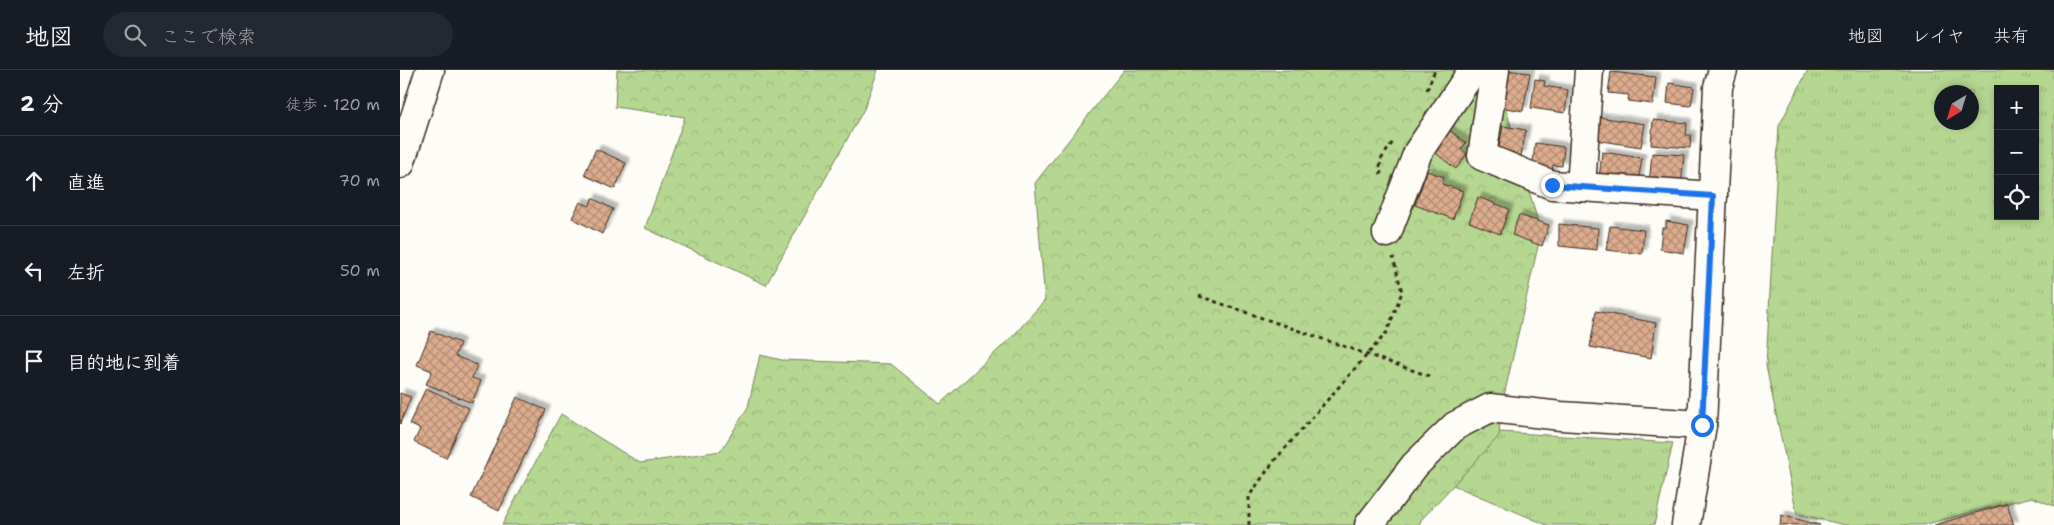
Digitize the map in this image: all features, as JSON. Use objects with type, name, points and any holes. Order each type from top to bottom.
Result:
[{"type":"street","points":[[400,164],[430,70]]},
{"type":"street","points":[[1386,233],[1418,152],[1473,70]]},
{"type":"street","points":[[1495,70],[1482,156],[1552,185],[1713,196]]},
{"type":"street","points":[[1581,187],[1589,70]]},
{"type":"street","points":[[1686,525],[1702,425],[1718,87],[1723,70]]},
{"type":"street","points":[[1370,525],[1415,465],[1455,426],[1490,408],[1561,416],[1702,425]]},
{"type":"path","points":[[1425,94],[1435,70]]},
{"type":"path","points":[[1382,179],[1380,161],[1399,132]]},
{"type":"path","points":[[1249,525],[1249,496],[1274,461],[1387,332],[1402,292],[1386,233]]},
{"type":"path","points":[[1199,296],[1432,377]]},
{"type":"green space","points":[[617,70],[878,70],[864,109],[766,285],[645,228],[685,117],[615,107]]},
{"type":"green space","points":[[1124,70],[1495,70],[1541,233],[1501,409],[1499,436],[1421,520],[1419,525],[502,525],[561,414],[640,463],[721,451],[748,407],[760,355],[782,360],[891,364],[940,404],[1014,335],[1045,300],[1035,183]]},
{"type":"green space","points":[[1808,70],[2054,70],[2054,506],[2032,497],[1923,525],[1845,525],[1797,514],[1766,366],[1779,126]]},
{"type":"green space","points":[[1500,432],[1673,443],[1654,525],[1547,525],[1453,485]]},
{"type":"building","points":[[1506,70],[1530,73],[1523,111],[1500,107]]},
{"type":"building","points":[[1611,72],[1656,77],[1653,104],[1628,101],[1629,95],[1608,93]]},
{"type":"building","points":[[1535,79],[1545,81],[1544,86],[1568,90],[1565,113],[1531,108]]},
{"type":"building","points":[[1669,83],[1694,87],[1691,106],[1667,103]]},
{"type":"building","points":[[1598,117],[1645,124],[1641,147],[1595,140]]},
{"type":"building","points":[[1653,120],[1687,123],[1686,135],[1691,135],[1690,148],[1651,145]]},
{"type":"building","points":[[1503,126],[1526,130],[1521,156],[1498,152]]},
{"type":"building","points":[[1449,130],[1466,143],[1461,149],[1467,154],[1456,169],[1433,151]]},
{"type":"building","points":[[1535,143],[1564,147],[1562,166],[1553,165],[1552,174],[1532,171]]},
{"type":"building","points":[[596,149],[626,163],[615,189],[584,175]]},
{"type":"building","points":[[1602,152],[1642,158],[1638,183],[1599,178]]},
{"type":"building","points":[[1652,153],[1684,155],[1681,186],[1649,184]]},
{"type":"building","points":[[1427,171],[1444,177],[1442,184],[1463,191],[1453,219],[1415,205]]},
{"type":"building","points":[[1478,197],[1509,209],[1500,234],[1469,222]]},
{"type":"building","points":[[592,198],[613,209],[602,234],[572,218],[580,202],[590,206]]},
{"type":"building","points":[[1519,215],[1549,225],[1542,246],[1512,235]]},
{"type":"building","points":[[1666,221],[1689,225],[1684,253],[1660,249],[1662,228],[1666,228]]},
{"type":"building","points":[[1559,224],[1598,228],[1597,250],[1559,246]]},
{"type":"building","points":[[1610,226],[1644,230],[1642,254],[1606,250]]},
{"type":"building","points":[[1596,311],[1656,323],[1651,358],[1590,347]]},
{"type":"building","points":[[431,331],[460,343],[455,356],[477,365],[472,378],[481,381],[472,403],[426,384],[432,371],[417,365]]},
{"type":"building","points":[[426,388],[469,408],[446,458],[414,442],[420,429],[409,424]]},
{"type":"building","points":[[400,393],[411,397],[400,424]]},
{"type":"building","points":[[517,397],[546,410],[499,511],[471,497]]},
{"type":"building","points":[[2007,504],[2014,525],[1934,525]]},
{"type":"building","points":[[1781,515],[1820,525],[1780,525]]},
{"type":"route","points":[[1552,185],[1713,196],[1702,425]]}]
